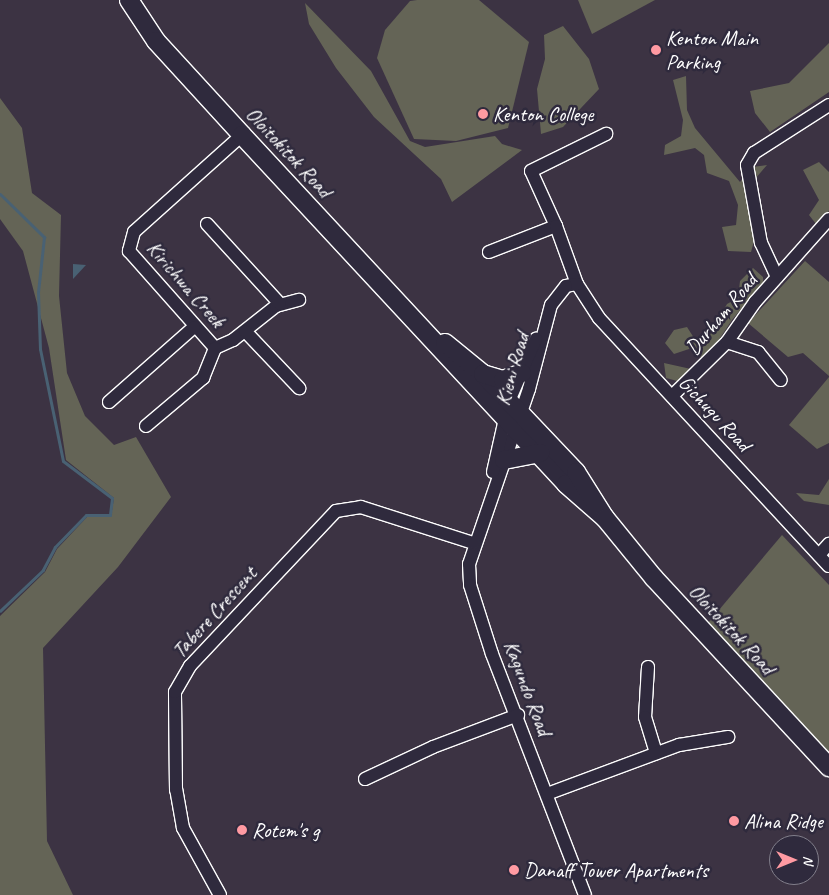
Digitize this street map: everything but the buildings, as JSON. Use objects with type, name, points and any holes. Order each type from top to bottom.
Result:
[{"type":"main road","name":"Oloitokitok Road","points":[[129,0],[156,40],[242,135],[425,327],[512,415],[576,472],[605,518]]},
{"type":"main road","name":"Oloitokitok Road","points":[[425,327],[483,374],[540,453],[605,518],[661,586],[829,767]]},
{"type":"main road","points":[[483,374],[503,380],[522,373]]},
{"type":"main road","points":[[504,460],[540,453]]},
{"type":"street","name":"Durham Road","points":[[777,277],[760,243],[747,165],[754,153],[829,105]]},
{"type":"street","points":[[577,284],[556,226],[531,171],[606,134]]},
{"type":"street","name":"Kirichwa Creek","points":[[242,135],[134,232],[128,244],[140,266],[215,348],[245,331],[280,304],[299,300]]},
{"type":"street","name":"Durham Road","points":[[672,396],[727,342],[777,277],[829,219]]},
{"type":"street","points":[[207,224],[280,304]]},
{"type":"street","points":[[489,252],[556,226]]},
{"type":"street","name":"Kieni Road","points":[[512,415],[558,292],[577,284]]},
{"type":"street","name":"Gichugu Road","points":[[577,284],[602,322],[829,566]]},
{"type":"street","name":"Kieni Road","points":[[512,415],[522,373],[546,322]]},
{"type":"street","points":[[109,402],[194,327]]},
{"type":"street","points":[[245,331],[299,388]]},
{"type":"street","points":[[727,342],[758,352],[781,380]]},
{"type":"street","points":[[146,426],[203,378],[215,348]]},
{"type":"street","name":"Kagundo Road","points":[[512,415],[504,460],[473,543],[470,585],[585,895]]},
{"type":"street","name":"Kagundo Road","points":[[492,493],[512,415]]},
{"type":"street","name":"Tabere Crescent","points":[[220,895],[183,828],[176,790],[174,701],[190,666],[336,511],[369,509],[473,543]]},
{"type":"street","points":[[820,555],[829,544]]},
{"type":"street","points":[[648,667],[645,717],[656,753]]},
{"type":"street","points":[[365,779],[518,715]]},
{"type":"street","points":[[546,794],[656,753],[728,736]]},
{"type":"green space","points":[[479,0],[529,42],[508,128],[456,141],[414,139],[377,58],[385,30],[410,1]]},
{"type":"green space","points":[[578,0],[655,0],[592,34]]},
{"type":"green space","points":[[305,3],[371,71],[410,141],[425,147],[495,136],[502,144],[522,150],[452,202],[441,179],[374,117],[336,68],[309,24]]},
{"type":"green space","points":[[563,26],[589,59],[599,89],[563,127],[541,134],[537,89],[545,59],[544,35]]},
{"type":"green space","points":[[829,43],[829,92],[770,132],[755,113],[750,91],[789,83]]},
{"type":"green space","points":[[686,76],[687,110],[695,128],[740,182],[752,167],[767,165],[755,179],[760,220],[751,252],[728,251],[722,227],[736,225],[738,205],[729,181],[707,173],[704,155],[695,148],[664,155],[665,145],[681,136],[683,120],[673,80]]},
{"type":"green space","points":[[0,98],[22,128],[32,193],[61,215],[59,296],[67,373],[85,416],[114,445],[136,437],[171,497],[118,567],[43,648],[47,841],[73,895],[0,895],[0,616],[45,572],[57,549],[87,517],[111,517],[114,498],[66,460],[49,348],[23,251],[0,219]]},
{"type":"green space","points":[[819,162],[829,172],[829,211],[816,224],[809,215],[819,200],[803,170]]},
{"type":"green space","points":[[805,261],[829,282],[829,376],[803,353],[788,357],[748,323]]},
{"type":"green space","points":[[753,268],[763,277],[764,299],[746,303],[732,320],[712,350],[701,378],[681,382],[666,378],[664,363],[691,369],[702,358],[692,348],[674,354],[665,343],[674,330],[687,327],[694,338],[710,335],[727,304],[738,298],[740,281]]},
{"type":"green space","points":[[829,377],[829,443],[817,449],[789,425]]},
{"type":"green space","points":[[829,479],[829,505],[804,501],[796,493],[819,495]]},
{"type":"green space","points":[[782,535],[829,585],[829,753],[708,623]]},
{"type":"water","points":[[73,264],[86,265],[73,279]]},
{"type":"waterway","points":[[0,194],[44,237],[38,292],[40,349],[63,461],[112,498],[110,515],[86,515],[55,547],[43,570],[0,611]]},
{"type":"place","name":"Kenton Main Parking","points":[[656,50]]},
{"type":"place","name":"Kenton College","points":[[483,114]]},
{"type":"place","name":"Alina Ridge","points":[[734,821]]},
{"type":"place","name":"Rotem's g","points":[[242,830]]},
{"type":"place","name":"Danaff Tower Apartments","points":[[514,870]]}]
